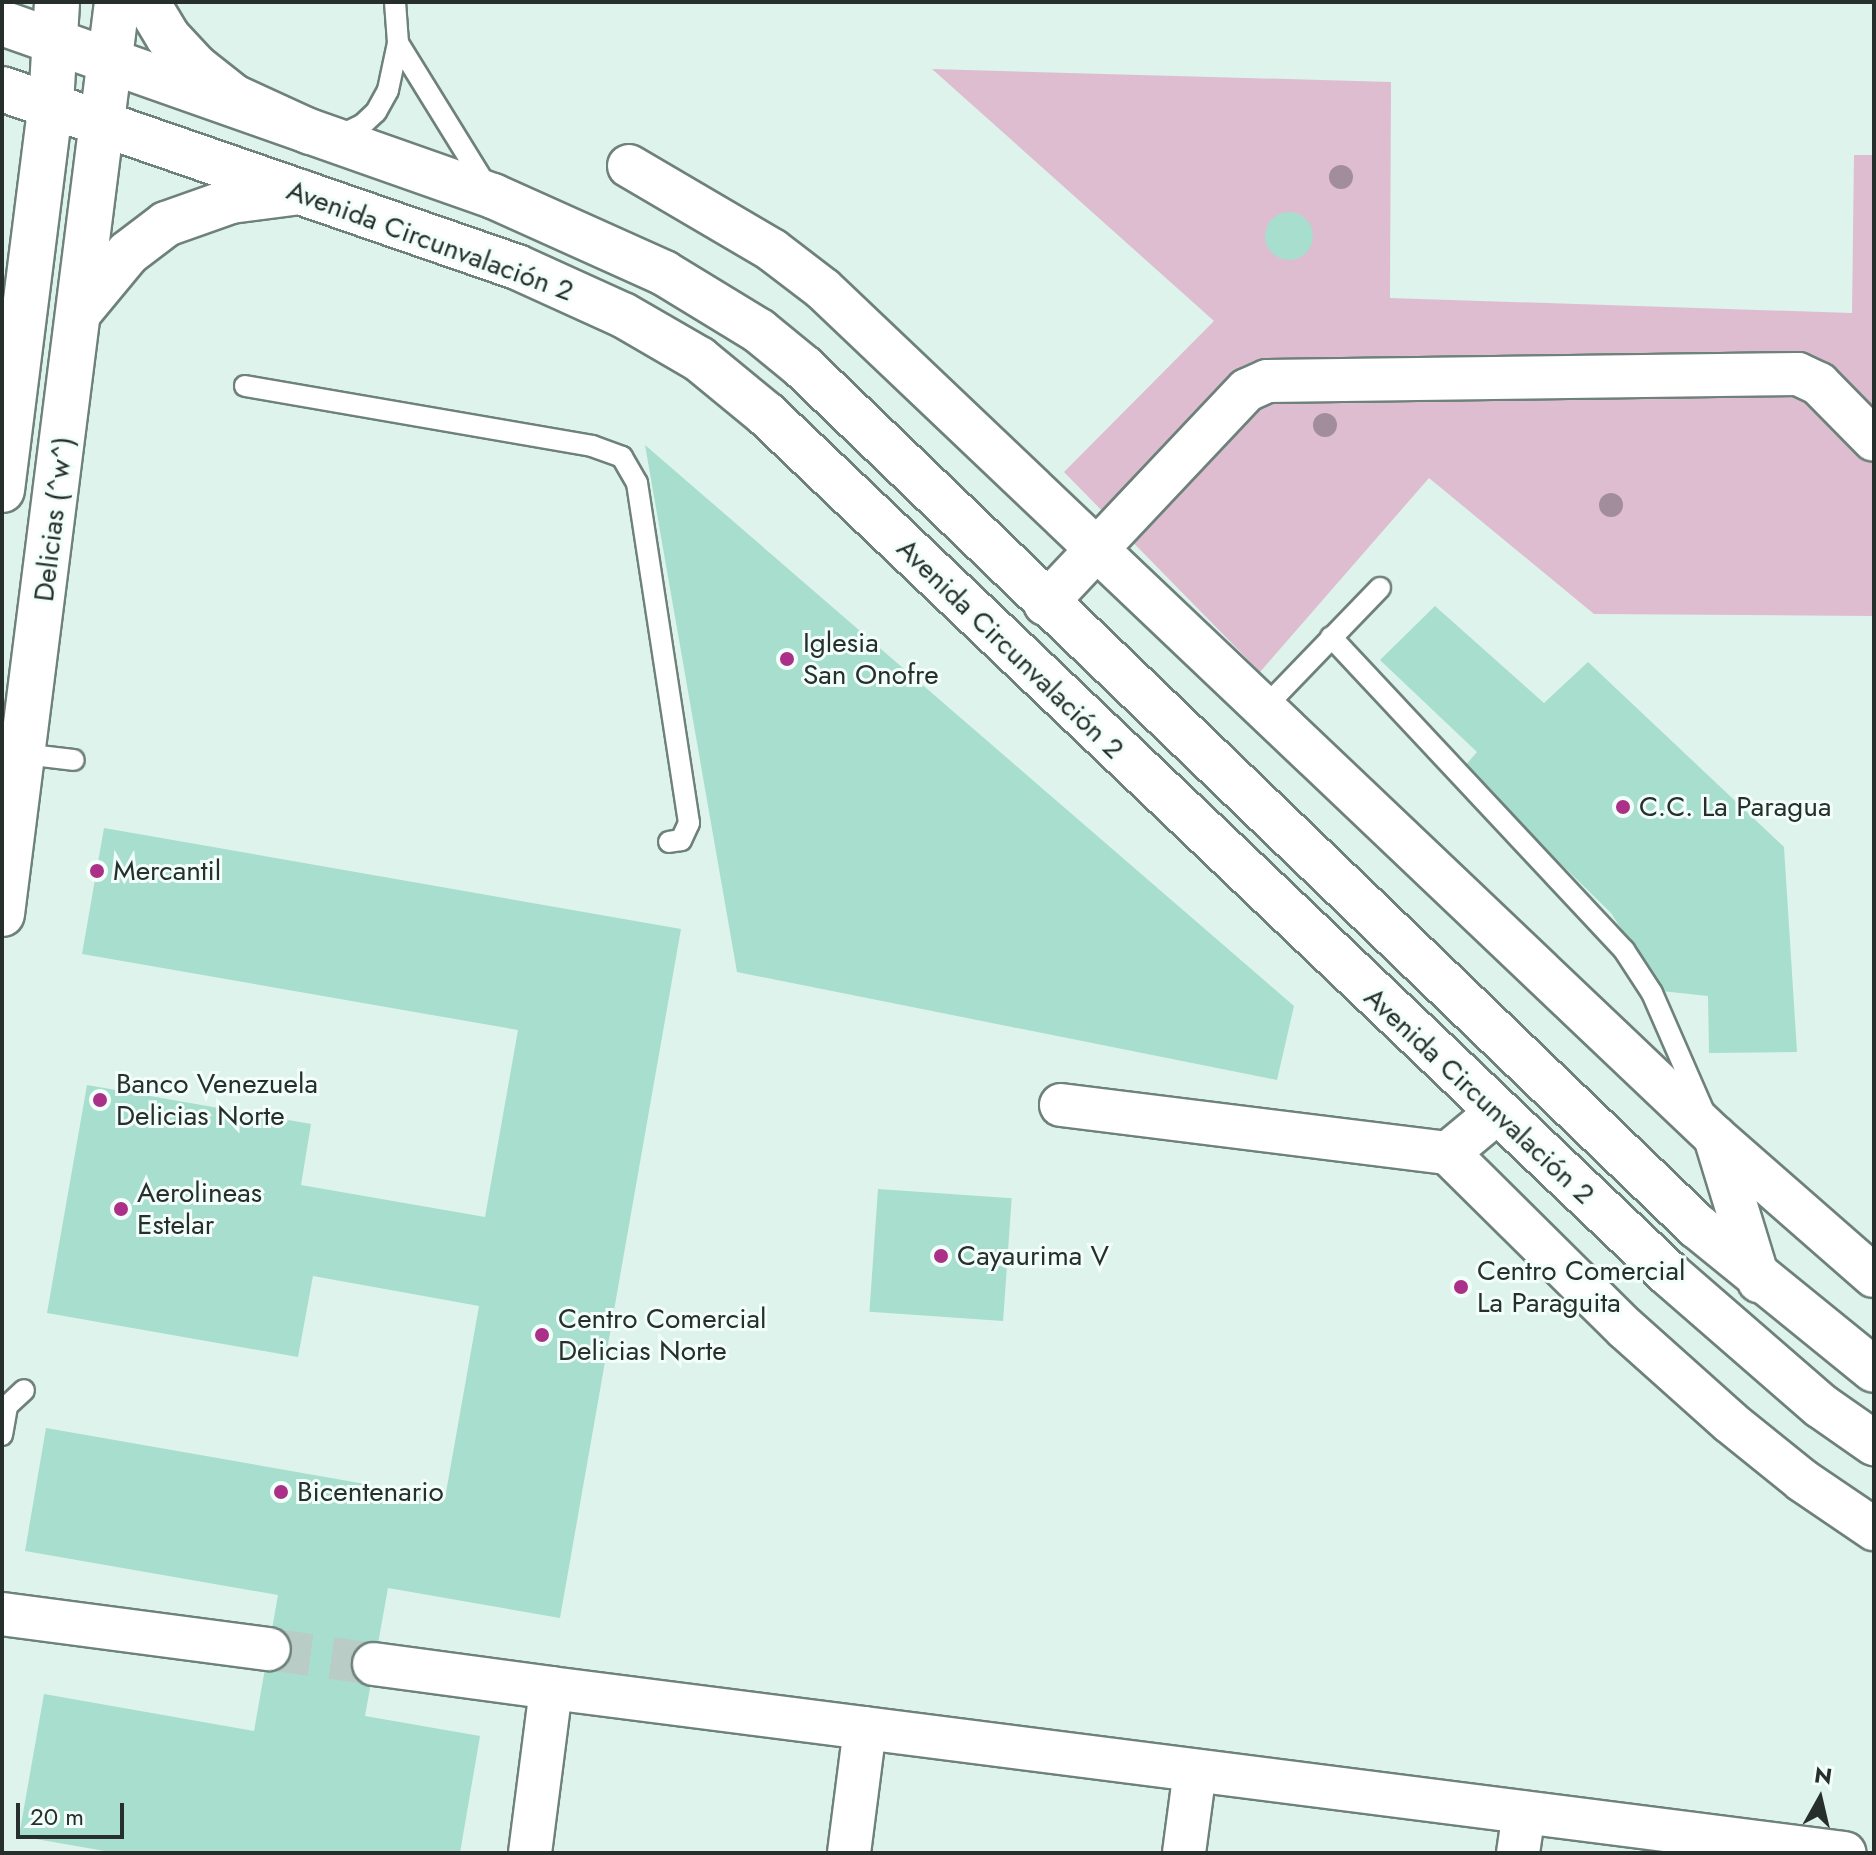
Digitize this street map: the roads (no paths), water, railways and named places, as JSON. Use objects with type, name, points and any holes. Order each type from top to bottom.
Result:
[{"type":"main road","name":"Delicias (^w^)","points":[[2,914],[105,124],[117,2]]},
{"type":"main road","points":[[147,2],[168,37],[196,67],[234,97],[321,135]]},
{"type":"main road","name":"Delicias (^w^)","points":[[3,471],[24,291],[51,104],[56,21]]},
{"type":"main road","name":"Avenida Circunvalación 2","points":[[2,23],[56,21],[113,60],[493,196],[664,273],[759,331],[803,367],[1045,604],[1759,1281],[1874,1370]]},
{"type":"main road","name":"Avenida Circunvalación 2","points":[[2,89],[517,267],[623,315],[699,359],[766,414],[1496,1113],[1809,1396],[1874,1443]]},
{"type":"main road","points":[[80,311],[128,253],[166,224],[209,207],[300,192]]},
{"type":"main road","points":[[2,203],[24,291]]},
{"type":"street","points":[[629,166],[772,250],[823,289],[1715,1137],[1874,1276]]},
{"type":"street","points":[[1045,604],[1247,390],[1267,381],[1798,374],[1819,384],[1874,440]]},
{"type":"street","points":[[1061,1105],[1448,1153],[1625,1328],[1730,1422],[1874,1529]]},
{"type":"street","points":[[1448,1153],[1496,1113]]},
{"type":"street","points":[[1715,1137],[1759,1281]]},
{"type":"street","points":[[2,1614],[269,1649]]},
{"type":"street","points":[[374,1664],[1842,1853]]},
{"type":"street","points":[[530,1853],[551,1688]]},
{"type":"street","points":[[849,1853],[865,1728]]},
{"type":"street","points":[[1184,1853],[1195,1771]]},
{"type":"street","points":[[1518,1853],[1524,1812]]},
{"type":"lane","points":[[321,135],[362,125],[376,112],[388,90],[398,43],[395,2]]},
{"type":"lane","points":[[398,43],[493,196]]},
{"type":"lane","points":[[245,386],[592,446],[622,457],[637,483],[689,823],[681,840],[669,842]]},
{"type":"lane","points":[[1264,708],[1380,588]]},
{"type":"lane","points":[[1331,637],[1624,950],[1652,993],[1715,1137]]},
{"type":"lane","points":[[24,754],[74,760]]},
{"type":"lane","points":[[2,1435],[7,1406],[24,1390]]},
{"type":"tunnel","points":[[269,1649],[374,1664]]},
{"type":"place","name":"Iglesia San Onofre","points":[[787,659]]},
{"type":"place","name":"C.C. La Paragua","points":[[1623,807]]},
{"type":"place","name":"Mercantil","points":[[97,871]]},
{"type":"place","name":"Banco Venezuela Delicias Norte","points":[[100,1100]]},
{"type":"place","name":"Aerolineas Estelar","points":[[121,1209]]},
{"type":"place","name":"Cayaurima V","points":[[941,1256]]},
{"type":"place","name":"Centro Comercial La Paraguita","points":[[1461,1287]]},
{"type":"place","name":"Centro Comercial Delicias Norte","points":[[542,1335]]},
{"type":"place","name":"Bicentenario","points":[[281,1492]]}]
